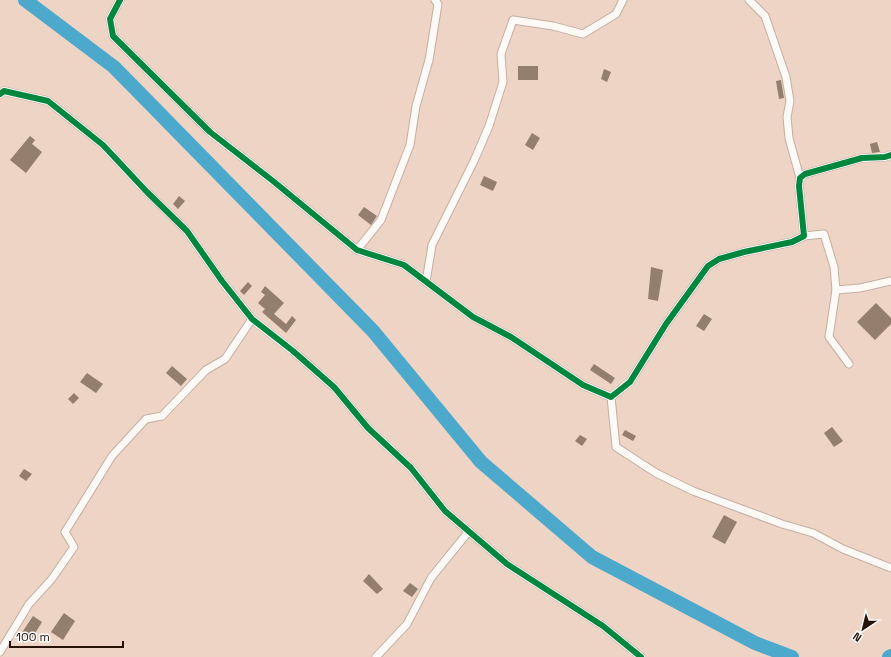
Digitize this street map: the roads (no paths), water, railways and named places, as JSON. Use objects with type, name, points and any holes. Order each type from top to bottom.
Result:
[{"type":"street","points":[[120,0],[110,19],[113,36],[210,132],[273,181],[357,250],[404,265],[473,317],[511,337],[583,385],[611,397]]},
{"type":"street","points":[[357,250],[381,220],[410,145],[416,106],[429,60],[438,4],[435,0]]},
{"type":"street","points":[[426,282],[432,245],[474,161],[489,126],[503,82],[501,54],[513,20],[553,26],[583,34],[616,14],[622,0]]},
{"type":"street","points":[[749,0],[765,16],[786,77],[790,101],[787,117],[789,138],[800,178],[799,186],[804,236]]},
{"type":"street","points":[[0,94],[4,92],[48,101],[103,145],[147,192],[187,231],[222,281],[252,319],[293,351],[334,387],[368,428],[411,468],[444,511],[507,564],[602,626],[641,657]]},
{"type":"street","points":[[800,178],[805,174],[862,158],[886,157],[891,155]]},
{"type":"street","points":[[611,397],[630,382],[666,324],[708,266],[719,259],[792,242],[804,236],[824,234],[834,267],[836,290],[829,337],[849,364]]},
{"type":"street","points":[[836,290],[860,288],[891,281]]},
{"type":"street","points":[[0,652],[29,604],[51,580],[74,547],[65,532],[112,456],[146,418],[162,416],[206,370],[224,359],[252,319]]},
{"type":"street","points":[[611,397],[616,447],[656,473],[693,492],[782,524],[813,533],[843,549],[891,568]]},
{"type":"street","points":[[376,657],[407,624],[431,578],[469,532]]},
{"type":"waterway","points":[[25,0],[114,67],[373,331],[481,462],[592,557],[755,643],[792,657]]}]
